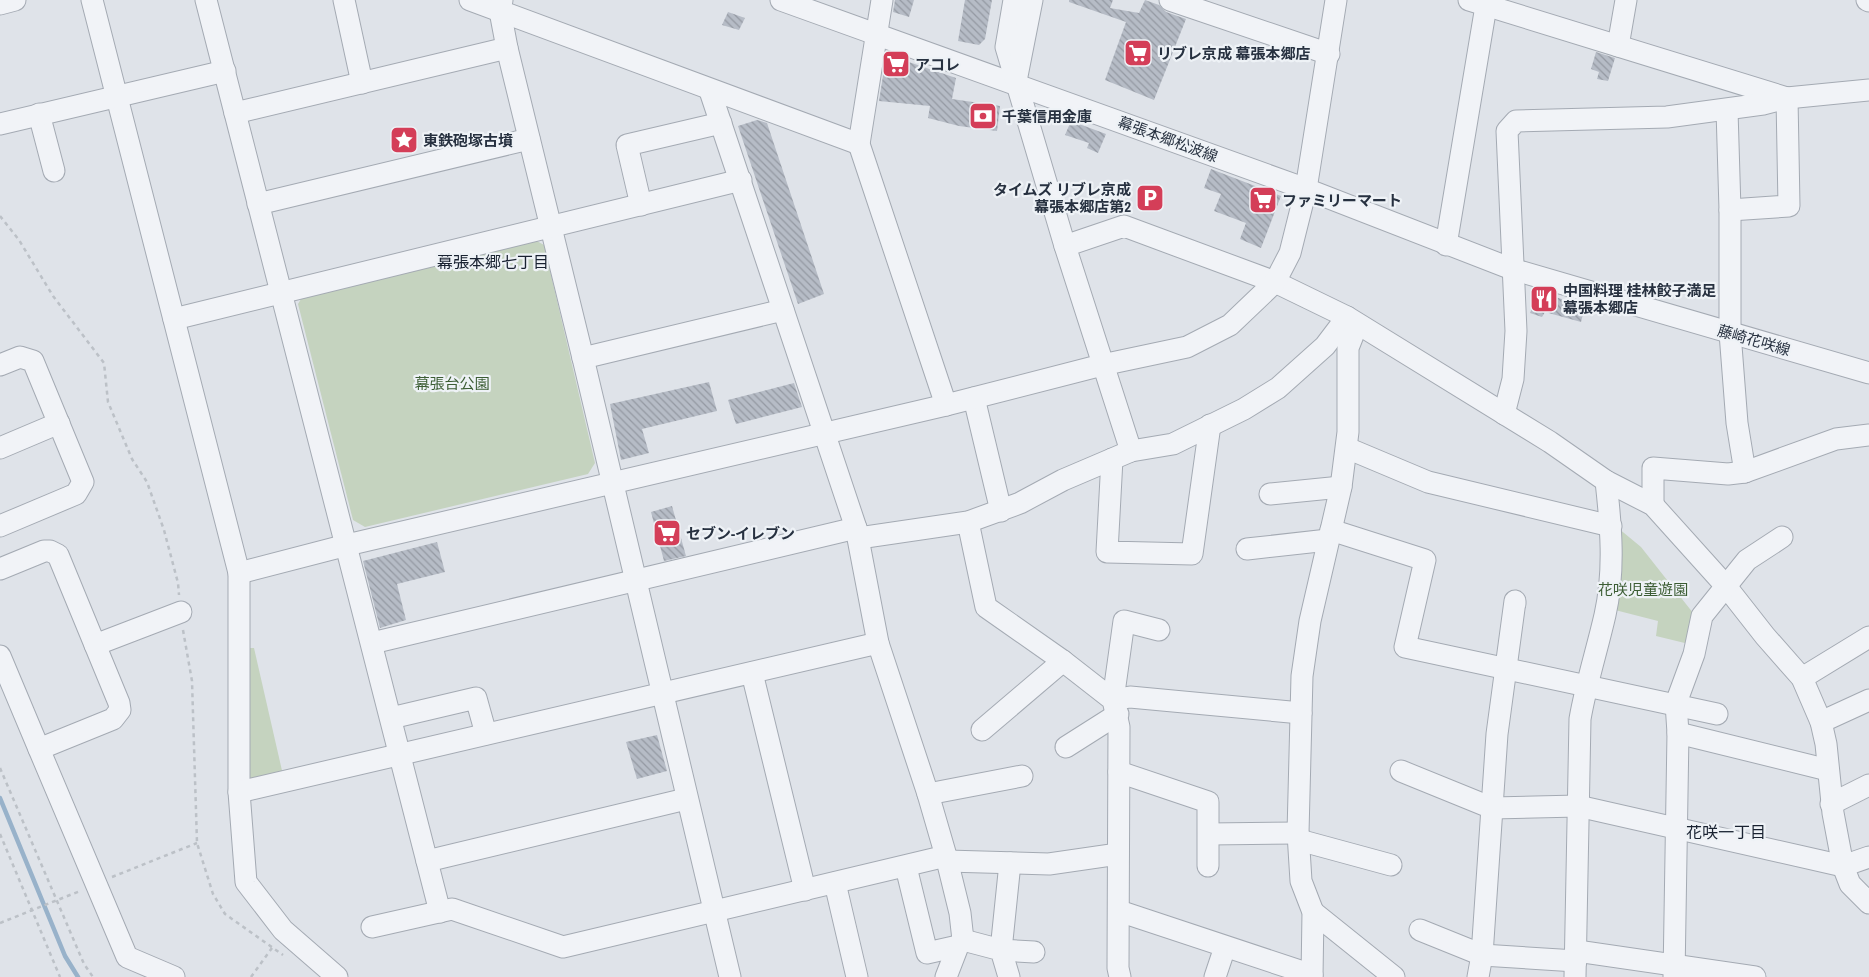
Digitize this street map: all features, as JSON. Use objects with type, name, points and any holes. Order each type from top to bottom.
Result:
[{"type":"street","points":[[0,4],[15,0]]},
{"type":"street","points":[[92,0],[240,573],[239,792],[246,882],[283,930],[337,977]]},
{"type":"street","points":[[206,0],[440,912]]},
{"type":"street","points":[[344,0],[362,83]]},
{"type":"street","points":[[470,0],[501,6],[710,91],[859,144]]},
{"type":"street","name":"幕張本郷松波線","points":[[781,0],[1306,189],[1446,245],[1518,271]]},
{"type":"street","points":[[882,0],[859,144],[946,405]]},
{"type":"street","points":[[1014,0],[1006,47],[1015,84],[1102,365],[1122,455],[1107,552],[1192,554],[1210,425]]},
{"type":"street","points":[[1015,84],[1032,0]]},
{"type":"street","points":[[1170,0],[1204,5],[1329,54]]},
{"type":"street","points":[[240,573],[347,545],[946,405],[1102,365],[1187,347],[1230,325],[1275,282],[1290,253],[1306,189],[1329,54],[1336,0]]},
{"type":"street","points":[[1618,46],[1626,0]]},
{"type":"street","points":[[1446,245],[1481,2],[1786,98]]},
{"type":"street","points":[[501,6],[506,48],[583,358],[686,800],[730,977]]},
{"type":"street","points":[[235,113],[506,48]]},
{"type":"street","points":[[0,124],[225,71]]},
{"type":"street","points":[[1504,414],[1513,380],[1518,271],[1507,131],[1516,122],[1667,117],[1727,110],[1786,98],[1869,90]]},
{"type":"street","points":[[710,91],[826,432],[857,533],[878,643],[947,858],[960,913],[961,943],[946,977]]},
{"type":"street","points":[[1730,210],[1789,206],[1786,98]]},
{"type":"street","points":[[1727,110],[1730,210],[1730,333],[1737,423],[1745,472]]},
{"type":"street","points":[[39,114],[54,171]]},
{"type":"street","points":[[641,205],[627,145],[721,123]]},
{"type":"street","points":[[258,204],[529,139]]},
{"type":"street","points":[[174,319],[741,180]]},
{"type":"street","points":[[1064,246],[1124,226],[1275,282],[1352,321],[1550,442],[1606,481],[1653,505],[1725,585],[1765,636],[1802,678],[1821,722],[1826,744],[1832,804],[1842,866],[1850,884],[1869,903]]},
{"type":"street","name":"藤崎花咲線","points":[[1518,271],[1869,373]]},
{"type":"street","points":[[583,358],[783,310]]},
{"type":"street","points":[[372,644],[636,582],[857,533],[968,522],[1020,503],[1063,480],[1122,455],[1173,444],[1244,409],[1278,388],[1352,321]]},
{"type":"street","points":[[1119,911],[1312,976],[1313,912],[1301,881],[1299,836],[1304,658],[1341,487],[1347,448],[1348,348],[1352,321]]},
{"type":"street","points":[[0,365],[20,357],[33,361],[83,482],[81,489],[76,494],[0,526]]},
{"type":"street","points":[[974,398],[1001,511]]},
{"type":"street","points":[[0,448],[59,423]]},
{"type":"street","points":[[1653,505],[1653,468],[1728,474],[1745,472],[1836,439],[1869,435]]},
{"type":"street","points":[[1347,448],[1428,482],[1499,497],[1525,507],[1611,526]]},
{"type":"street","points":[[1576,963],[1580,719],[1586,686],[1606,614],[1612,562],[1611,526],[1606,481]]},
{"type":"street","points":[[1270,494],[1341,487]]},
{"type":"street","points":[[968,522],[986,607],[1063,661],[1115,707]]},
{"type":"street","points":[[1247,549],[1330,535],[1425,560],[1406,647],[1717,714]]},
{"type":"street","points":[[1675,971],[1678,733],[1676,704],[1694,654],[1702,616],[1747,560],[1782,537]]},
{"type":"street","points":[[0,569],[44,551],[54,552],[58,555],[120,710],[114,718],[39,749]]},
{"type":"street","points":[[1478,977],[1482,955],[1496,734],[1515,601],[1515,604]]},
{"type":"street","points":[[95,645],[180,612]]},
{"type":"street","points":[[1120,977],[1119,772],[1115,707],[1124,620],[1159,630]]},
{"type":"street","points":[[1802,678],[1869,637]]},
{"type":"street","points":[[239,792],[878,643]]},
{"type":"street","points":[[0,656],[127,956],[174,977]]},
{"type":"street","points":[[982,730],[1063,661]]},
{"type":"street","points":[[752,673],[805,890]]},
{"type":"street","points":[[1066,746],[1130,697],[1301,713]]},
{"type":"street","points":[[391,718],[476,698],[486,734]]},
{"type":"street","points":[[1821,722],[1869,700]]},
{"type":"street","points":[[1678,733],[1828,770]]},
{"type":"street","points":[[1119,772],[1208,802],[1208,866]]},
{"type":"street","points":[[1401,772],[1492,808],[1578,806],[1842,866],[1869,856]]},
{"type":"street","points":[[928,794],[1022,776]]},
{"type":"street","points":[[1832,804],[1869,786]]},
{"type":"street","points":[[427,861],[686,800]]},
{"type":"street","points":[[1209,834],[1299,836],[1391,865]]},
{"type":"street","points":[[372,927],[452,909],[563,948],[713,911],[947,858],[1010,864],[1049,864],[1118,854]]},
{"type":"street","points":[[1009,977],[1001,950],[1010,864]]},
{"type":"street","points":[[906,867],[927,953],[961,943],[1001,950],[1034,952]]},
{"type":"street","points":[[835,883],[857,977]]},
{"type":"street","points":[[1313,912],[1394,977]]},
{"type":"street","points":[[1420,930],[1482,955],[1755,977]]},
{"type":"street","points":[[1216,977],[1225,947]]},
{"type":"path","points":[[0,768],[55,901],[84,964],[93,977]]},
{"type":"path","points":[[0,834],[34,909],[60,977]]},
{"type":"path","points":[[0,923],[197,843]]},
{"type":"path","points":[[251,977],[272,948]]},
{"type":"green space","name":"幕張台公園","points":[[535,240],[544,245],[595,463],[588,474],[365,527],[353,520],[298,304],[304,294]]},
{"type":"green space","name":"花咲児童遊園","points":[[1618,528],[1641,547],[1697,618],[1693,645],[1656,636],[1658,621],[1615,610]]},
{"type":"green space","points":[[247,648],[254,648],[283,775],[253,782],[247,775]]},
{"type":"building","points":[[895,0],[914,0],[909,17],[893,12]]},
{"type":"building","points":[[965,0],[992,0],[985,39],[979,45],[958,41]]},
{"type":"building","points":[[1069,0],[1113,0],[1110,8],[1139,13],[1145,0],[1159,5],[1166,12],[1186,19],[1154,100],[1105,80],[1126,22],[1069,2]]},
{"type":"building","points":[[728,12],[745,18],[739,30],[722,25]]},
{"type":"building","points":[[1596,52],[1615,58],[1608,81],[1597,79],[1599,72],[1591,69]]},
{"type":"building","points":[[891,56],[956,78],[952,99],[1000,106],[997,131],[959,126],[928,118],[930,106],[879,101],[885,63],[890,63]]},
{"type":"building","points":[[757,120],[767,123],[824,294],[798,304],[738,126]]},
{"type":"building","points":[[1071,121],[1106,134],[1098,153],[1087,148],[1089,143],[1065,135]]},
{"type":"building","points":[[1211,169],[1281,196],[1261,248],[1240,239],[1246,223],[1214,211],[1221,194],[1204,188]]},
{"type":"building","points":[[1532,290],[1585,306],[1581,322],[1545,312],[1542,317],[1530,313],[1532,308]]},
{"type":"building","points":[[709,382],[717,411],[642,429],[649,453],[621,460],[610,404]]},
{"type":"building","points":[[794,383],[802,407],[736,424],[728,400]]},
{"type":"building","points":[[672,506],[686,556],[664,561],[651,512]]},
{"type":"building","points":[[437,542],[445,572],[397,584],[406,620],[380,628],[363,561]]},
{"type":"building","points":[[657,735],[667,771],[637,779],[626,742]]},
{"type":"waterway","points":[[0,798],[65,956],[78,977]]},
{"type":"place","name":"リブレ京成 幕張本郷店","points":[[1138,53]]},
{"type":"place","name":"アコレ","points":[[896,64]]},
{"type":"place","name":"千葉信用金庫","points":[[983,116]]},
{"type":"place","name":"東鉄砲塚古墳","points":[[404,140]]},
{"type":"place","name":"タイムズ リブレ京成 幕張本郷店第2","points":[[1150,198]]},
{"type":"place","name":"ファミリーマート","points":[[1263,200]]},
{"type":"place","name":"中国料理 桂林餃子満足 幕張本郷店","points":[[1544,299]]},
{"type":"place","name":"セブン-イレブン","points":[[667,533]]},
{"type":"district","name":"幕張本郷七丁目","points":[[493,262]]},
{"type":"district","name":"花咲一丁目","points":[[1726,832]]}]
